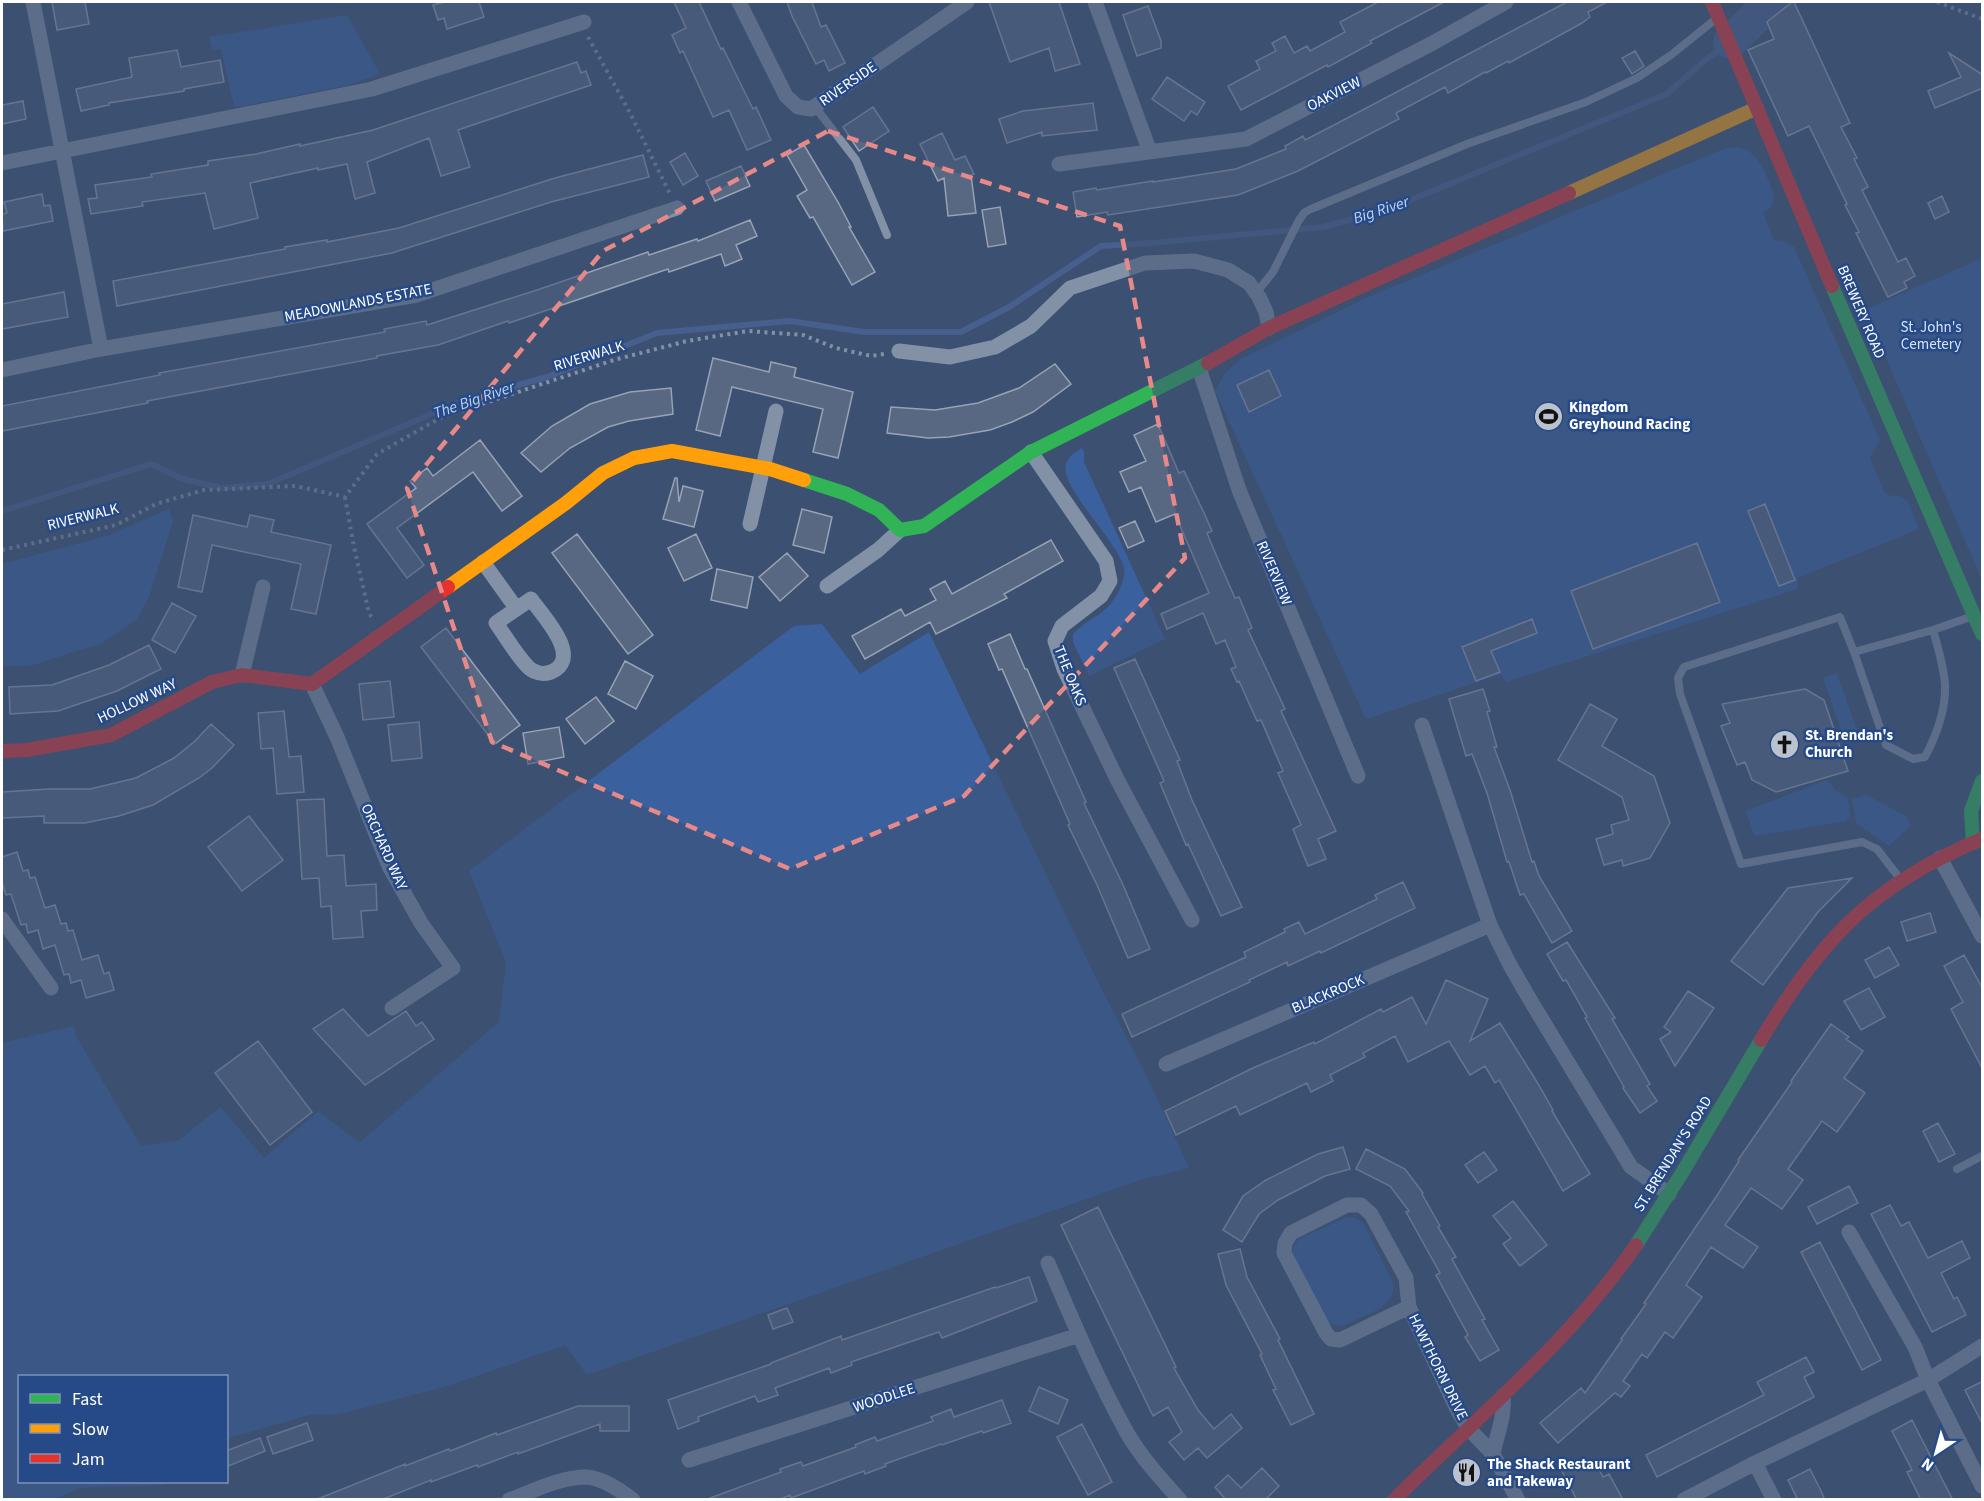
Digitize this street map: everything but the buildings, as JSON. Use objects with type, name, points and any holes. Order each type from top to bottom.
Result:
[{"type":"street","points":[[33,2],[101,350]]},
{"type":"street","name":"RIVERSIDE","points":[[739,2],[786,96],[798,107],[811,109],[967,2]]},
{"type":"street","points":[[1095,2],[1149,152]]},
{"type":"street","name":"OAKVIEW","points":[[1059,164],[1246,139],[1431,44],[1506,2]]},
{"type":"street","name":"BREWERY ROAD","points":[[1712,2],[1867,369],[1983,634]]},
{"type":"street","points":[[2,163],[372,89],[582,23]]},
{"type":"street","points":[[827,586],[878,550],[900,530],[924,526],[1031,452],[1199,368],[1269,328],[1757,108]]},
{"type":"street","name":"MEADOWLANDS ESTATE","points":[[2,370],[101,350],[417,295],[677,208]]},
{"type":"street","points":[[899,351],[950,357],[995,347],[1031,326],[1070,288],[1145,263],[1194,261],[1228,270],[1249,283],[1266,312],[1269,328]]},
{"type":"street","name":"RIVERVIEW","points":[[1199,368],[1239,490],[1358,776]]},
{"type":"street","points":[[750,524],[776,411]]},
{"type":"street","points":[[263,587],[242,675],[312,684],[566,503],[603,473],[634,458],[672,451],[762,468],[847,494],[879,510],[900,530]]},
{"type":"street","name":"THE OAKS","points":[[1031,452],[1106,561],[1110,581],[1101,596],[1062,626],[1054,641],[1064,669],[1117,779],[1192,920]]},
{"type":"street","points":[[483,562],[516,608]]},
{"type":"street","points":[[531,599],[560,640],[564,654],[554,671],[541,673],[530,669],[496,623],[516,608],[531,599]]},
{"type":"street","name":"HOLLOW WAY","points":[[2,752],[27,750],[111,735],[212,682],[242,675]]},
{"type":"street","name":"ORCHARD WAY","points":[[312,684],[337,737],[389,866],[421,923],[453,968],[392,1008]]},
{"type":"street","points":[[1422,725],[1490,924],[1528,998],[1631,1167],[1669,1194]]},
{"type":"street","points":[[1978,841],[1970,826],[1969,811],[1983,781]]},
{"type":"street","name":"ST. BRENDAN'S ROAD","points":[[1394,1500],[1503,1396],[1575,1323],[1606,1287],[1669,1194],[1792,991],[1820,952],[1846,924],[1901,880],[1940,858],[1978,841]]},
{"type":"street","points":[[1940,858],[1983,936]]},
{"type":"street","points":[[2,919],[51,988]]},
{"type":"street","name":"BLACKROCK","points":[[1166,1064],[1490,924]]},
{"type":"street","name":"HAWTHORN DRIVE","points":[[1409,1307],[1340,1340],[1331,1339],[1284,1253],[1285,1243],[1291,1233],[1347,1205],[1361,1205],[1371,1214],[1406,1278],[1409,1307],[1457,1409],[1467,1428],[1493,1454],[1518,1500]]},
{"type":"street","points":[[1850,1232],[1915,1347],[1928,1380],[1983,1486]]},
{"type":"street","points":[[1048,1263],[1079,1335],[1127,1432],[1180,1500]]},
{"type":"street","name":"WOODLEE","points":[[689,1460],[1079,1335]]},
{"type":"street","points":[[1684,1500],[1755,1462],[1928,1380],[1983,1346]]},
{"type":"street","points":[[1493,1454],[1504,1413],[1503,1396]]},
{"type":"street","points":[[1755,1462],[1774,1500]]},
{"type":"street","points":[[509,1500],[564,1480],[588,1477],[617,1488],[633,1500]]},
{"type":"lane","points":[[1256,293],[1273,272],[1288,239],[1305,212],[1467,144],[1586,102],[1637,78],[1721,23]]},
{"type":"lane","points":[[815,107],[856,160],[887,235]]},
{"type":"lane","points":[[1854,652],[1974,616]]},
{"type":"lane","points":[[1901,880],[1877,849],[1862,842],[1741,864],[1680,694],[1678,678],[1684,667],[1840,617],[1886,745],[1913,759],[1925,757],[1935,737],[1945,686],[1933,630]]},
{"type":"lane","points":[[1957,1169],[1983,1156]]},
{"type":"path","points":[[1937,2],[1983,19]]},
{"type":"path","points":[[582,23],[677,208]]},
{"type":"path","name":"RIVERWALK","points":[[2,550],[116,525],[156,504],[204,490],[296,486],[345,497],[377,454],[440,418],[603,364],[676,344],[748,331],[803,335],[836,348],[872,356]]},
{"type":"path","points":[[345,497],[369,613],[381,635]]},
{"type":"highlighted area","points":[[828,131],[1120,226],[1185,558],[964,796],[790,869],[492,742],[407,488],[603,251]]},
{"type":"green space","points":[[347,15],[380,74],[345,86],[234,106],[221,49],[212,50],[209,37]]},
{"type":"green space","name":"Kingdom Greyhound Racing","points":[[1739,147],[1747,150],[1758,160],[1766,174],[1775,197],[1771,207],[1763,213],[1774,240],[1783,241],[1794,247],[1880,440],[1870,458],[1885,493],[1891,496],[1898,495],[1908,502],[1919,529],[1798,578],[1797,589],[1506,682],[1501,674],[1366,719],[1215,391],[1225,373],[1241,359],[1364,299],[1726,148]]},
{"type":"green space","name":"St. John's Cemetery","points":[[1982,258],[1982,580],[1865,310]]},
{"type":"green space","points":[[1082,448],[1084,462],[1165,639],[1089,676],[1073,642],[1073,634],[1111,604],[1121,586],[1124,570],[1119,557],[1071,486],[1066,474],[1068,459]]},
{"type":"green space","points":[[169,509],[173,521],[149,597],[137,619],[102,643],[30,666],[2,666],[2,564],[110,535]]},
{"type":"green space","points":[[822,624],[860,674],[929,632],[1098,982],[1148,1079],[1189,1168],[1140,1180],[587,1375],[565,1345],[448,1386],[339,1414],[310,1415],[228,1438],[228,1375],[18,1375],[18,1483],[162,1483],[163,1485],[80,1488],[54,1499],[2,1499],[2,1043],[74,1026],[76,1036],[141,1146],[179,1140],[220,1107],[264,1158],[318,1111],[359,1143],[499,1022],[506,962],[469,871],[794,626]]},
{"type":"green space","points":[[1837,673],[1860,739],[1846,744],[1823,678]]},
{"type":"green space","points":[[1827,780],[1836,791],[1848,798],[1850,817],[1844,823],[1754,836],[1746,811]]},
{"type":"green space","points":[[1866,795],[1906,816],[1911,825],[1889,846],[1856,823],[1852,799]]},
{"type":"green space","points":[[1347,1217],[1354,1217],[1363,1223],[1393,1282],[1393,1289],[1388,1301],[1382,1306],[1338,1326],[1327,1321],[1292,1254],[1294,1245],[1299,1239]]},
{"type":"waterway","name":"Big River","points":[[1730,42],[1771,2]]},
{"type":"waterway","name":"The Big River","points":[[2,511],[151,464],[183,479],[222,488],[268,484],[464,400],[547,377],[657,333],[790,321],[864,332],[961,332],[1009,307],[1101,246],[1323,227],[1384,211],[1667,94],[1726,45]]},
{"type":"traffic: fast","points":[[1832,286],[1982,634]]},
{"type":"traffic: fast","points":[[804,480],[847,494],[879,510],[900,530],[924,526],[1031,452],[1208,363]]},
{"type":"traffic: fast","points":[[1973,843],[1971,811],[1982,781]]},
{"type":"traffic: fast","points":[[1636,1245],[1761,1040]]},
{"type":"traffic: slow","points":[[1569,193],[1757,108]]},
{"type":"traffic: slow","points":[[448,587],[566,503],[603,473],[634,458],[672,451],[770,469],[804,480]]},
{"type":"traffic: jam","points":[[1712,2],[1832,286]]},
{"type":"traffic: jam","points":[[1208,363],[1269,328],[1569,193]]},
{"type":"traffic: jam","points":[[2,751],[27,750],[111,735],[212,682],[242,675],[312,684],[448,587]]},
{"type":"traffic: jam","points":[[1761,1040],[1805,973],[1828,944],[1853,919],[1910,875],[1982,839]]},
{"type":"traffic: jam","points":[[1394,1500],[1552,1347],[1582,1315],[1636,1245]]},
{"type":"place","name":"Kingdom Greyhound Racing","points":[[1548,416]]},
{"type":"place","name":"St. Brendan's Church","points":[[1784,744]]},
{"type":"place","name":"The Shack Restaurant and Takeway","points":[[1466,1473]]}]
